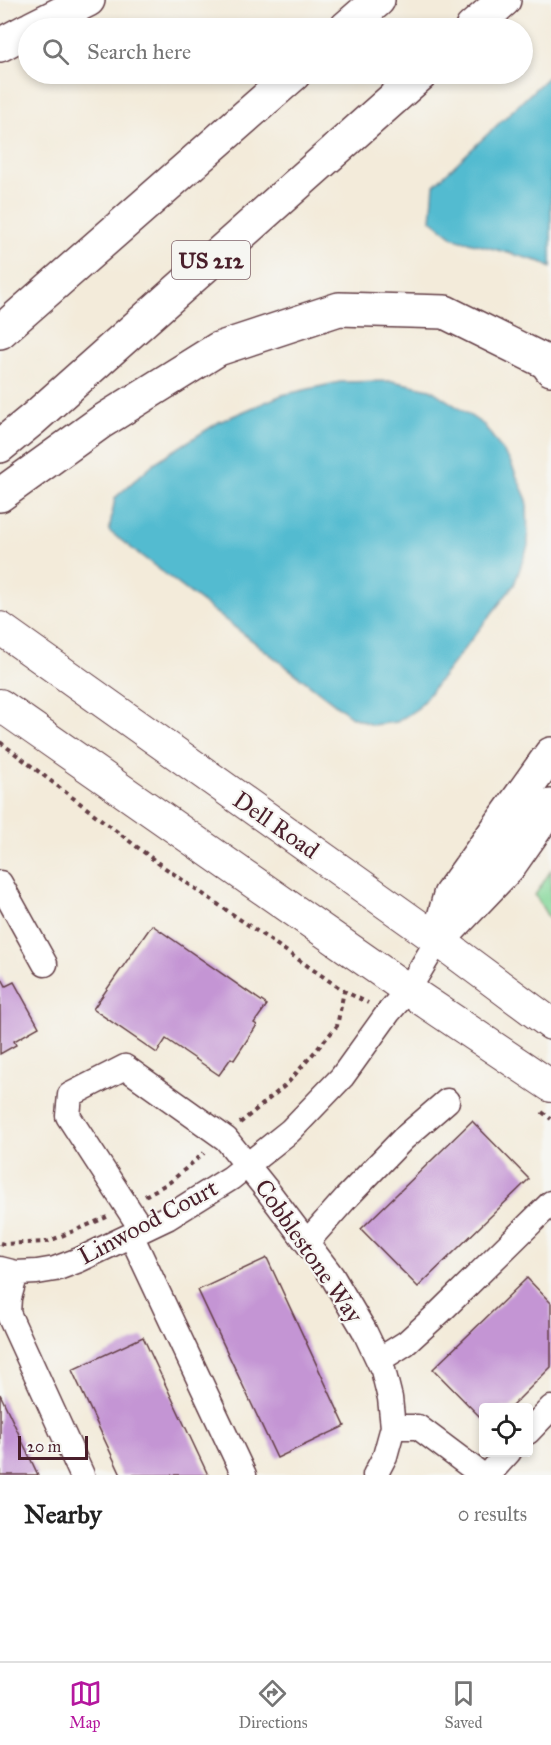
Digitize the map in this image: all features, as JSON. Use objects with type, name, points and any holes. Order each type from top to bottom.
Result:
[{"type":"highway","points":[[52,18],[88,0]]},
{"type":"highway","points":[[357,18],[378,0]]},
{"type":"highway","points":[[483,18],[504,0]]},
{"type":"highway","points":[[0,45],[18,35]]},
{"type":"highway","points":[[0,332],[283,84]]},
{"type":"highway","name":"US 212","points":[[0,446],[410,84]]},
{"type":"highway","points":[[0,495],[101,422],[218,349],[339,309],[446,312],[546,362],[551,369]]},
{"type":"highway","points":[[438,940],[450,895],[551,754]]},
{"type":"highway","points":[[438,940],[509,866],[551,806]]},
{"type":"main road","name":"Dell Road","points":[[0,628],[438,940],[551,1024]]},
{"type":"main road","points":[[0,705],[398,1002],[546,1099]]},
{"type":"street","points":[[0,883],[45,964]]},
{"type":"street","name":"Linwood Court","points":[[8,1271],[56,1269],[137,1233],[177,1212],[248,1165],[290,1131],[342,1077],[398,1002],[438,940]]},
{"type":"street","name":"Cobblestone Way","points":[[137,1233],[68,1116],[70,1095],[125,1067],[223,1137],[248,1165],[332,1276],[379,1360],[390,1398],[393,1427],[385,1456],[375,1475]]},
{"type":"street","points":[[307,1242],[345,1198],[403,1139],[447,1101]]},
{"type":"street","points":[[379,1360],[406,1343],[441,1312],[551,1203]]},
{"type":"street","points":[[137,1233],[244,1475]]},
{"type":"street","points":[[8,1271],[8,1312],[82,1475]]},
{"type":"street","points":[[533,1427],[551,1408]]},
{"type":"street","points":[[393,1427],[418,1427],[482,1475]]},
{"type":"street","points":[[488,1475],[504,1457]]},
{"type":"path","points":[[0,742],[158,863],[344,991],[398,1002]]},
{"type":"path","points":[[546,1099],[551,1119]]},
{"type":"green space","points":[[551,870],[551,922],[535,895]]},
{"type":"water","points":[[551,74],[551,268],[541,262],[454,238],[431,220],[434,185]]},
{"type":"water","points":[[392,381],[430,389],[484,425],[510,461],[527,500],[528,546],[514,585],[418,708],[397,722],[372,725],[352,717],[109,531],[115,498],[154,463],[219,422],[282,395],[340,382]]},
{"type":"building","points":[[152,925],[267,1005],[254,1023],[257,1025],[234,1060],[231,1058],[219,1075],[166,1039],[157,1053],[93,1009]]},
{"type":"building","points":[[0,975],[6,986],[14,982],[39,1027],[14,1041],[16,1045],[0,1054]]},
{"type":"building","points":[[472,1121],[529,1179],[418,1287],[361,1229]]},
{"type":"building","points":[[267,1258],[345,1426],[277,1458],[198,1290]]},
{"type":"building","points":[[527,1278],[551,1303],[551,1367],[515,1403],[479,1403],[479,1416],[433,1369]]},
{"type":"building","points":[[143,1337],[208,1475],[121,1475],[72,1370]]},
{"type":"building","points":[[0,1394],[38,1475],[0,1475]]}]
